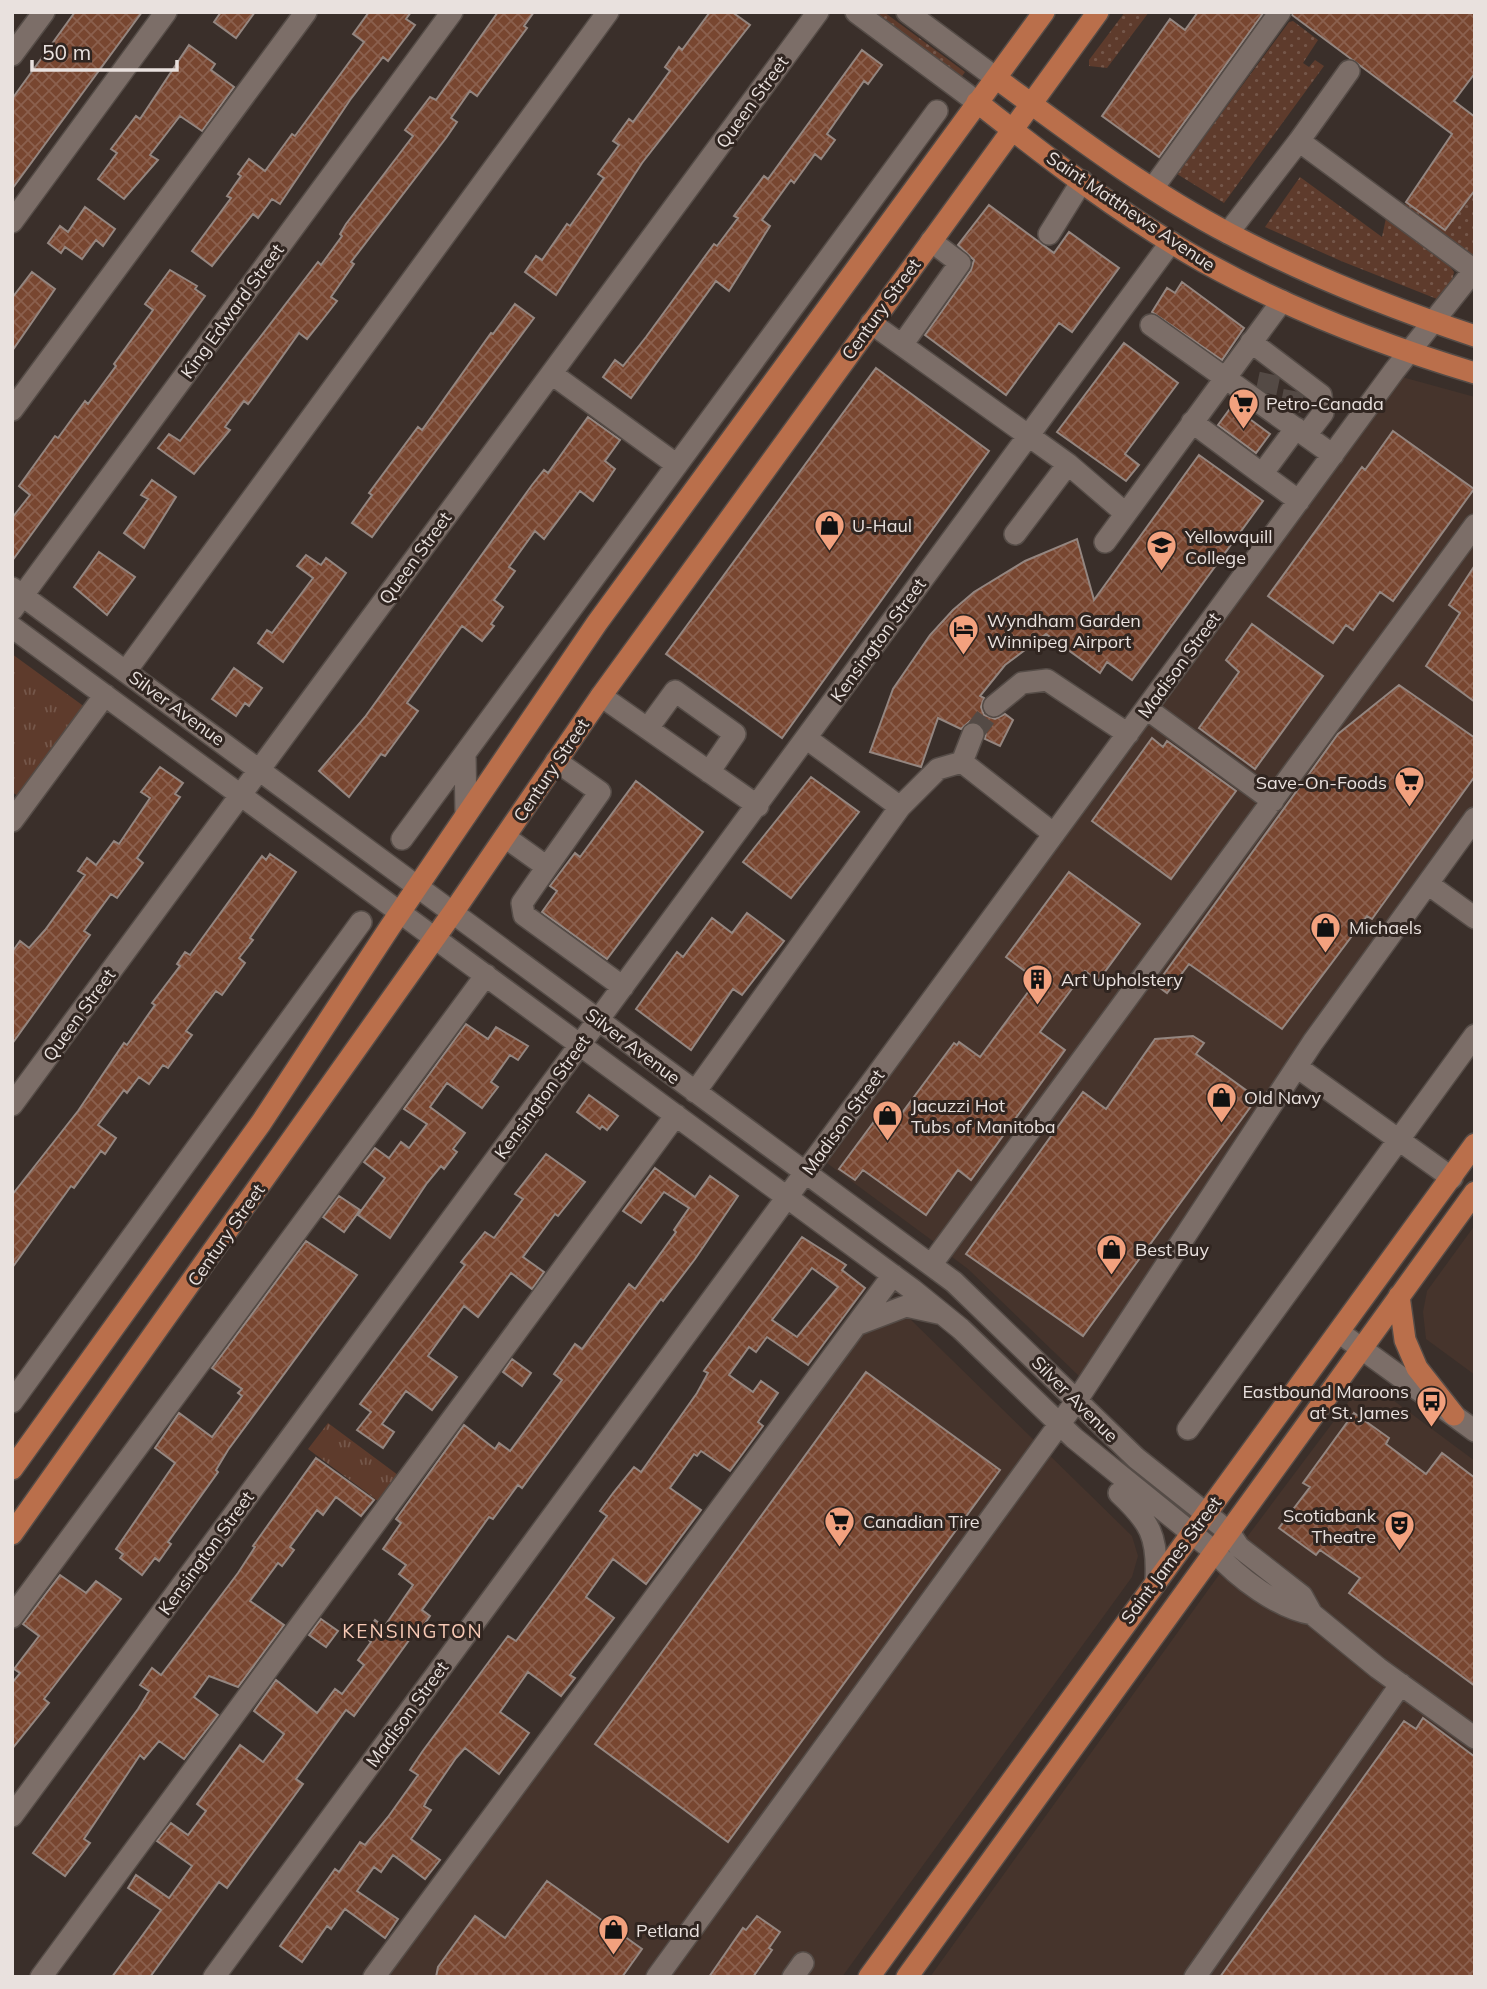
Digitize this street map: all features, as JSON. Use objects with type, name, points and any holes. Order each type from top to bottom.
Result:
[{"type":"main road","name":"Century Street","points":[[12,1469],[253,1134],[400,912],[657,539],[1044,12]]},
{"type":"main road","name":"Century Street","points":[[12,1534],[454,911],[601,696],[1098,12]]},
{"type":"main road","name":"Saint Matthews Avenue","points":[[996,78],[1153,188],[1228,233],[1322,278],[1475,336]]},
{"type":"main road","name":"Saint Matthews Avenue","points":[[977,103],[1082,181],[1171,242],[1282,301],[1410,352],[1475,373]]},
{"type":"main road","name":"Saint James Street","points":[[869,1977],[1190,1532],[1340,1333],[1475,1144]]},
{"type":"main road","name":"Saint James Street","points":[[907,1977],[1475,1192]]},
{"type":"main road","points":[[1399,1296],[1405,1340],[1417,1368],[1454,1415]]},
{"type":"street","points":[[12,55],[44,12]]},
{"type":"street","points":[[12,222],[166,12]]},
{"type":"street","points":[[12,410],[306,12]]},
{"type":"street","name":"King Edward Street","points":[[16,598],[452,12]]},
{"type":"street","points":[[126,671],[608,12]]},
{"type":"street","name":"Queen Street","points":[[12,1105],[818,12]]},
{"type":"street","name":"Saint Matthews Avenue","points":[[856,12],[977,103]]},
{"type":"street","name":"Saint Matthews Avenue","points":[[907,12],[996,78]]},
{"type":"street","points":[[1153,188],[1280,12]]},
{"type":"street","points":[[1228,233],[1349,71]]},
{"type":"street","points":[[402,839],[937,111]]},
{"type":"street","points":[[1299,141],[1474,270]]},
{"type":"street","points":[[876,194],[908,181],[929,168]]},
{"type":"street","points":[[1049,234],[1082,181]]},
{"type":"street","points":[[902,345],[960,264],[931,241]]},
{"type":"street","name":"Kensington Street","points":[[12,1816],[1171,242]]},
{"type":"street","name":"Madison Street","points":[[220,1975],[805,1172],[1333,455],[1474,270]]},
{"type":"street","points":[[1105,542],[1282,301]]},
{"type":"street","points":[[871,323],[1068,464],[1125,513]]},
{"type":"street","points":[[1151,325],[1225,378],[1268,383],[1295,411]]},
{"type":"street","points":[[1251,342],[1268,383],[1333,455]]},
{"type":"street","points":[[552,374],[677,465]]},
{"type":"street","points":[[1262,474],[1295,411]]},
{"type":"street","points":[[1192,422],[1299,501]]},
{"type":"street","points":[[1015,534],[1068,464]]},
{"type":"street","points":[[931,1265],[1475,525]]},
{"type":"street","name":"Silver Avenue","points":[[16,598],[126,671],[954,1282],[1136,1458],[1229,1532],[1239,1547],[1302,1597],[1312,1614]]},
{"type":"street","name":"Silver Avenue","points":[[12,628],[893,1275],[943,1314],[1067,1431],[1215,1552],[1226,1565],[1292,1610],[1312,1614]]},
{"type":"street","points":[[994,706],[1022,683],[1047,680],[1128,734]]},
{"type":"street","points":[[648,728],[674,691],[735,734],[709,772]]},
{"type":"street","points":[[12,821],[105,695]]},
{"type":"street","points":[[601,696],[758,806]]},
{"type":"street","points":[[1147,709],[1273,801]]},
{"type":"street","points":[[962,762],[973,734]]},
{"type":"street","points":[[806,738],[900,807]]},
{"type":"street","points":[[465,753],[466,815]]},
{"type":"street","points":[[556,761],[600,792],[522,903],[524,915],[623,987]]},
{"type":"street","points":[[695,1092],[900,807],[939,769],[962,762]]},
{"type":"street","points":[[962,762],[1054,834]]},
{"type":"street","points":[[656,1977],[1067,1431],[1077,1400],[1297,1067],[1475,818]]},
{"type":"street","points":[[505,837],[547,867]]},
{"type":"street","points":[[1428,884],[1475,918]]},
{"type":"street","points":[[12,1402],[305,1003],[361,922]]},
{"type":"street","points":[[528,967],[551,936]]},
{"type":"street","points":[[12,1617],[486,975]]},
{"type":"street","points":[[305,1003],[317,994],[354,981]]},
{"type":"street","points":[[1188,1429],[1475,1035]]},
{"type":"street","points":[[1297,1067],[1452,1178]]},
{"type":"street","points":[[41,1977],[676,1115]]},
{"type":"street","points":[[374,1977],[893,1275]]},
{"type":"street","points":[[852,1327],[906,1306],[943,1314]]},
{"type":"street","points":[[1340,1333],[1475,1431]]},
{"type":"street","points":[[1067,1431],[1099,1476],[1138,1511],[1149,1527],[1156,1544],[1156,1579]]},
{"type":"street","points":[[1312,1614],[1475,1738]]},
{"type":"street","points":[[1195,1977],[1401,1684]]},
{"type":"shaded area","points":[[1402,377],[1475,397],[1475,521],[941,1247],[820,1158]]},
{"type":"shaded area","points":[[1475,530],[1475,816],[1081,1378],[968,1269],[944,1251]]},
{"type":"shaded area","points":[[1475,1225],[1475,1375],[1426,1339],[1423,1312],[1427,1291]]},
{"type":"shaded area","points":[[907,1316],[1132,1536],[1138,1556],[1132,1577],[842,1977],[383,1977],[858,1332]]},
{"type":"shaded area","points":[[1361,1385],[1374,1386],[1475,1461],[1475,1977],[930,1977],[1226,1565]]},
{"type":"green space","points":[[869,12],[884,12],[965,72],[960,79]]},
{"type":"green space","points":[[1125,12],[1149,12],[1107,68],[1089,66],[1089,60]]},
{"type":"green space","points":[[1293,21],[1318,40],[1303,63],[1309,67],[1315,60],[1324,66],[1224,203],[1177,174],[1289,22]]},
{"type":"green space","points":[[1300,177],[1382,237],[1386,218],[1448,264],[1454,272],[1451,285],[1437,299],[1265,227]]},
{"type":"green space","points":[[1475,190],[1475,253],[1468,256],[1404,210],[1406,202],[1445,230]]},
{"type":"green space","points":[[12,654],[89,710],[24,800],[12,792]]},
{"type":"green space","points":[[328,1423],[398,1475],[378,1501],[308,1449]]},
{"type":"building","points":[[75,12],[142,12],[12,189],[12,99]]},
{"type":"building","points":[[221,12],[255,12],[236,38],[214,22]]},
{"type":"building","points":[[369,12],[411,12],[406,19],[415,25],[388,61],[383,57],[350,100],[280,204],[272,199],[258,218],[253,214],[212,266],[192,251],[231,198],[227,196],[241,176],[238,174],[249,159],[265,171],[292,134],[295,136],[364,42],[353,34]]},
{"type":"building","points":[[498,12],[534,12],[524,26],[527,28],[477,96],[470,91],[451,118],[457,122],[446,138],[351,262],[354,264],[331,297],[337,301],[307,339],[299,333],[248,404],[244,401],[225,427],[230,430],[194,474],[158,448],[169,434],[180,441],[318,262],[321,265],[342,236],[340,234],[346,224],[413,136],[405,130],[430,97],[436,100]]},
{"type":"building","points":[[710,12],[732,12],[750,25],[642,163],[556,295],[525,272],[536,256],[542,260],[567,224],[570,226],[604,178],[598,174],[619,145],[613,141],[629,119],[633,122],[670,71],[665,67],[679,47],[682,50]]},
{"type":"building","points":[[1198,12],[1264,12],[1159,157],[1102,116],[1170,19],[1185,30]]},
{"type":"building","points":[[1293,12],[1475,12],[1475,73],[1454,101],[1475,117],[1475,190],[1445,230],[1406,202],[1452,134],[1292,15]]},
{"type":"building","points":[[189,45],[215,64],[211,70],[234,87],[202,131],[180,116],[150,155],[158,160],[124,199],[98,179],[117,153],[111,149],[136,116],[140,119]]},
{"type":"building","points":[[862,50],[882,65],[868,84],[864,81],[827,134],[835,140],[821,159],[815,154],[794,183],[791,180],[762,220],[770,226],[729,291],[716,281],[631,398],[603,377],[615,360],[623,366],[646,337],[714,244],[717,246],[738,218],[734,216],[764,176],[768,179]]},
{"type":"building","points":[[989,205],[1054,253],[1069,232],[1119,268],[1072,332],[1059,323],[1006,395],[925,335],[971,270],[974,260],[958,245]]},
{"type":"building","points":[[85,207],[115,229],[103,246],[96,240],[82,259],[65,247],[61,253],[48,243],[60,226],[68,232]]},
{"type":"building","points":[[170,270],[197,286],[195,289],[205,296],[12,561],[12,518],[30,495],[19,486],[55,436],[58,438],[85,401],[88,404],[116,366],[114,364],[153,310],[145,304]]},
{"type":"building","points":[[32,272],[55,289],[12,351],[12,298]]},
{"type":"building","points":[[1182,282],[1244,328],[1222,360],[1152,312],[1167,288],[1175,293]]},
{"type":"building","points":[[515,304],[534,318],[372,537],[352,523],[372,495],[369,493],[418,427],[422,430]]},
{"type":"building","points":[[1124,343],[1178,383],[1125,454],[1139,465],[1126,481],[1057,432]]},
{"type":"building","name":"U-Haul","points":[[876,368],[989,451],[782,738],[666,654]]},
{"type":"building","name":"Petro-Canada","points":[[1232,406],[1270,434],[1256,453],[1218,425]]},
{"type":"building","points":[[588,417],[620,440],[605,461],[615,469],[593,501],[580,491],[544,539],[535,531],[509,567],[515,571],[494,600],[503,607],[491,624],[494,626],[482,641],[462,626],[407,703],[418,711],[385,756],[381,754],[349,797],[319,771],[365,717],[532,485],[544,470],[548,473]]},
{"type":"building","points":[[1393,431],[1474,489],[1393,601],[1380,592],[1353,630],[1346,625],[1333,643],[1268,596],[1362,467],[1365,470]]},
{"type":"building","points":[[1199,455],[1263,501],[1132,680],[1107,662],[1100,673],[1046,634],[1005,665],[980,696],[984,698],[981,707],[984,715],[995,719],[1005,714],[1013,720],[1000,746],[985,739],[986,731],[978,722],[970,721],[961,729],[938,718],[921,767],[870,752],[893,689],[930,635],[953,610],[974,592],[1025,561],[1077,539],[1094,600]]},
{"type":"building","points":[[152,480],[176,497],[144,548],[124,533],[148,499],[141,495]]},
{"type":"building","points":[[99,552],[135,577],[107,615],[74,587]]},
{"type":"building","points":[[306,555],[321,565],[326,558],[346,573],[283,662],[258,643],[267,630],[272,633],[313,578],[297,566]]},
{"type":"building","points":[[1475,565],[1475,702],[1426,666],[1460,613],[1449,605]]},
{"type":"building","points":[[1252,624],[1323,676],[1255,769],[1199,728],[1239,672],[1226,660]]},
{"type":"building","points":[[234,668],[262,688],[249,706],[245,703],[236,716],[212,699]]},
{"type":"building","points":[[1399,685],[1475,738],[1475,776],[1372,919],[1367,916],[1282,1029],[1189,964],[1167,993],[1156,985],[1338,734]]},
{"type":"building","points":[[1152,738],[1163,747],[1167,741],[1236,791],[1171,879],[1092,821]]},
{"type":"building","points":[[160,767],[183,783],[175,794],[180,797],[137,858],[143,863],[117,898],[111,894],[84,931],[90,935],[12,1044],[12,952],[20,941],[29,948],[45,930],[85,875],[78,871],[87,858],[96,865],[114,841],[119,844],[150,798],[141,792]]},
{"type":"building","points":[[811,777],[859,812],[791,898],[743,862]]},
{"type":"building","points":[[636,781],[703,832],[607,959],[542,912],[557,891],[550,886],[575,853],[580,857]]},
{"type":"building","points":[[270,854],[296,872],[250,938],[253,940],[239,958],[245,963],[222,995],[216,991],[186,1031],[192,1035],[168,1068],[163,1065],[149,1084],[139,1077],[127,1093],[124,1090],[98,1125],[116,1138],[105,1154],[101,1151],[74,1188],[71,1186],[12,1268],[12,1195],[78,1111],[124,1043],[127,1045],[155,1005],[152,1003],[180,966],[177,964],[185,952],[190,955],[262,856],[266,860]]},
{"type":"building","points":[[1069,872],[1140,924],[1098,981],[1085,971],[1040,1032],[1065,1050],[971,1180],[958,1170],[926,1215],[863,1170],[855,1180],[839,1169],[879,1115],[893,1125],[954,1043],[957,1045],[959,1042],[980,1057],[1037,980],[1006,957]]},
{"type":"building","points":[[747,913],[784,941],[742,995],[733,989],[691,1050],[636,1009],[677,952],[683,957],[712,918],[732,933]]},
{"type":"building","points":[[466,1024],[488,1039],[496,1027],[528,1046],[518,1060],[510,1055],[491,1082],[498,1087],[482,1108],[447,1083],[430,1107],[465,1133],[453,1149],[457,1152],[444,1169],[441,1166],[427,1183],[390,1238],[358,1215],[385,1178],[364,1162],[375,1148],[389,1158],[401,1142],[409,1148],[427,1124],[404,1109]]},
{"type":"building","points":[[1193,1036],[1204,1043],[1196,1054],[1257,1098],[1083,1336],[966,1254],[1083,1092],[1106,1109],[1155,1039]]},
{"type":"building","points":[[589,1095],[618,1116],[607,1130],[602,1126],[600,1129],[577,1112]]},
{"type":"building","points":[[546,1154],[585,1182],[558,1216],[555,1214],[523,1257],[544,1272],[532,1289],[511,1273],[478,1317],[464,1306],[428,1356],[457,1377],[432,1410],[406,1391],[382,1424],[394,1432],[383,1448],[357,1430],[371,1412],[360,1404],[465,1265],[461,1262],[485,1232],[494,1238],[523,1199],[515,1194]]},
{"type":"building","points":[[655,1168],[695,1197],[710,1176],[738,1196],[695,1259],[663,1301],[661,1299],[522,1488],[518,1485],[493,1519],[489,1517],[422,1610],[430,1616],[418,1633],[415,1632],[354,1716],[346,1710],[296,1779],[303,1784],[227,1888],[219,1882],[150,1977],[112,1977],[161,1910],[128,1888],[136,1875],[169,1898],[192,1866],[157,1841],[171,1823],[188,1835],[206,1811],[197,1804],[240,1745],[263,1762],[284,1734],[254,1711],[276,1680],[317,1713],[335,1689],[342,1694],[364,1665],[358,1660],[371,1642],[364,1636],[375,1620],[384,1627],[413,1585],[399,1574],[406,1565],[383,1549],[401,1523],[396,1519],[464,1425],[495,1449],[499,1443],[510,1451],[562,1380],[554,1374],[575,1344],[582,1349],[629,1284],[635,1289],[676,1232],[674,1230],[689,1208],[664,1192],[641,1223],[623,1211]]},
{"type":"building","points":[[339,1196],[360,1210],[344,1232],[323,1217]]},
{"type":"building","points":[[802,1237],[846,1265],[842,1270],[865,1288],[808,1365],[767,1337],[756,1352],[749,1347],[729,1375],[753,1392],[761,1381],[778,1393],[758,1422],[763,1426],[730,1471],[701,1451],[697,1456],[694,1454],[670,1488],[701,1510],[646,1584],[613,1559],[586,1597],[614,1618],[570,1675],[575,1678],[561,1696],[528,1672],[500,1712],[529,1733],[499,1774],[465,1748],[456,1758],[427,1800],[424,1806],[431,1810],[411,1839],[440,1860],[425,1879],[393,1855],[381,1872],[374,1867],[357,1891],[398,1919],[385,1938],[345,1909],[331,1929],[327,1926],[302,1962],[280,1946],[335,1869],[339,1872],[360,1842],[365,1845],[388,1817],[418,1775],[410,1770],[422,1752],[508,1636],[516,1641],[607,1516],[600,1511],[613,1493],[634,1467],[641,1472],[697,1393],[708,1373],[704,1371]],"holes":[[[812,1268],[838,1287],[797,1337],[772,1320]]]},
{"type":"building","points":[[306,1241],[357,1275],[228,1450],[216,1470],[218,1472],[168,1542],[171,1544],[159,1561],[155,1558],[142,1575],[120,1558],[123,1554],[116,1549],[175,1463],[155,1448],[179,1413],[212,1437],[242,1396],[238,1393],[242,1389],[212,1368]]},
{"type":"building","points":[[512,1359],[531,1373],[522,1386],[503,1372]]},
{"type":"building","name":"Canadian Tire","points":[[866,1372],[1000,1470],[728,1842],[595,1744]]},
{"type":"building","name":"Scotiabank Theatre","points":[[1354,1413],[1389,1438],[1386,1444],[1426,1474],[1442,1453],[1475,1478],[1475,1686],[1349,1593],[1360,1578],[1320,1550],[1316,1555],[1279,1528],[1310,1487],[1303,1483]]},
{"type":"building","points":[[316,1458],[374,1500],[361,1516],[336,1497],[323,1515],[317,1510],[290,1547],[294,1550],[282,1566],[278,1563],[250,1601],[284,1625],[238,1687],[209,1676],[194,1697],[218,1715],[184,1759],[159,1741],[144,1759],[140,1755],[84,1839],[90,1843],[65,1876],[33,1853],[138,1709],[149,1691],[140,1685],[152,1668],[161,1675],[238,1573],[255,1547],[253,1546]]},
{"type":"building","points":[[60,1575],[86,1593],[96,1581],[121,1599],[44,1699],[49,1703],[12,1749],[12,1683],[20,1673],[14,1669],[39,1636],[23,1624]]},
{"type":"building","points":[[321,1619],[338,1631],[326,1647],[309,1635]]},
{"type":"building","points":[[1423,1718],[1475,1757],[1475,1977],[1220,1977],[1404,1721],[1416,1729]]},
{"type":"building","points":[[547,1881],[642,1949],[622,1977],[436,1977],[438,1967],[475,1916],[505,1938]]},
{"type":"building","points":[[757,1916],[780,1932],[769,1948],[772,1950],[753,1977],[709,1977],[743,1928],[746,1930]]},
{"type":"tunnel","points":[[1266,393],[1270,374]]},
{"type":"tunnel","points":[[1290,411],[1294,391]]},
{"type":"tunnel","points":[[973,734],[994,706]]},
{"type":"place","name":"Petro-Canada","points":[[1243,430]]},
{"type":"place","name":"U-Haul","points":[[829,552]]},
{"type":"place","name":"Yellowquill College","points":[[1162,573]]},
{"type":"place","name":"Wyndham Garden Winnipeg Airport","points":[[964,657]]},
{"type":"place","name":"Save-On-Foods","points":[[1410,809]]},
{"type":"place","name":"Michaels","points":[[1326,954]]},
{"type":"place","name":"Art Upholstery","points":[[1038,1006]]},
{"type":"place","name":"Old Navy","points":[[1221,1124]]},
{"type":"place","name":"Jacuzzi Hot Tubs of Manitoba","points":[[888,1142]]},
{"type":"place","name":"Best Buy","points":[[1112,1276]]},
{"type":"place","name":"Eastbound Maroons at St. James","points":[[1432,1428]]},
{"type":"place","name":"Canadian Tire","points":[[840,1548]]},
{"type":"place","name":"Scotiabank Theatre","points":[[1399,1552]]},
{"type":"place","name":"Petland","points":[[613,1957]]},
{"type":"district","name":"KENSINGTON","points":[[413,1631]]}]
